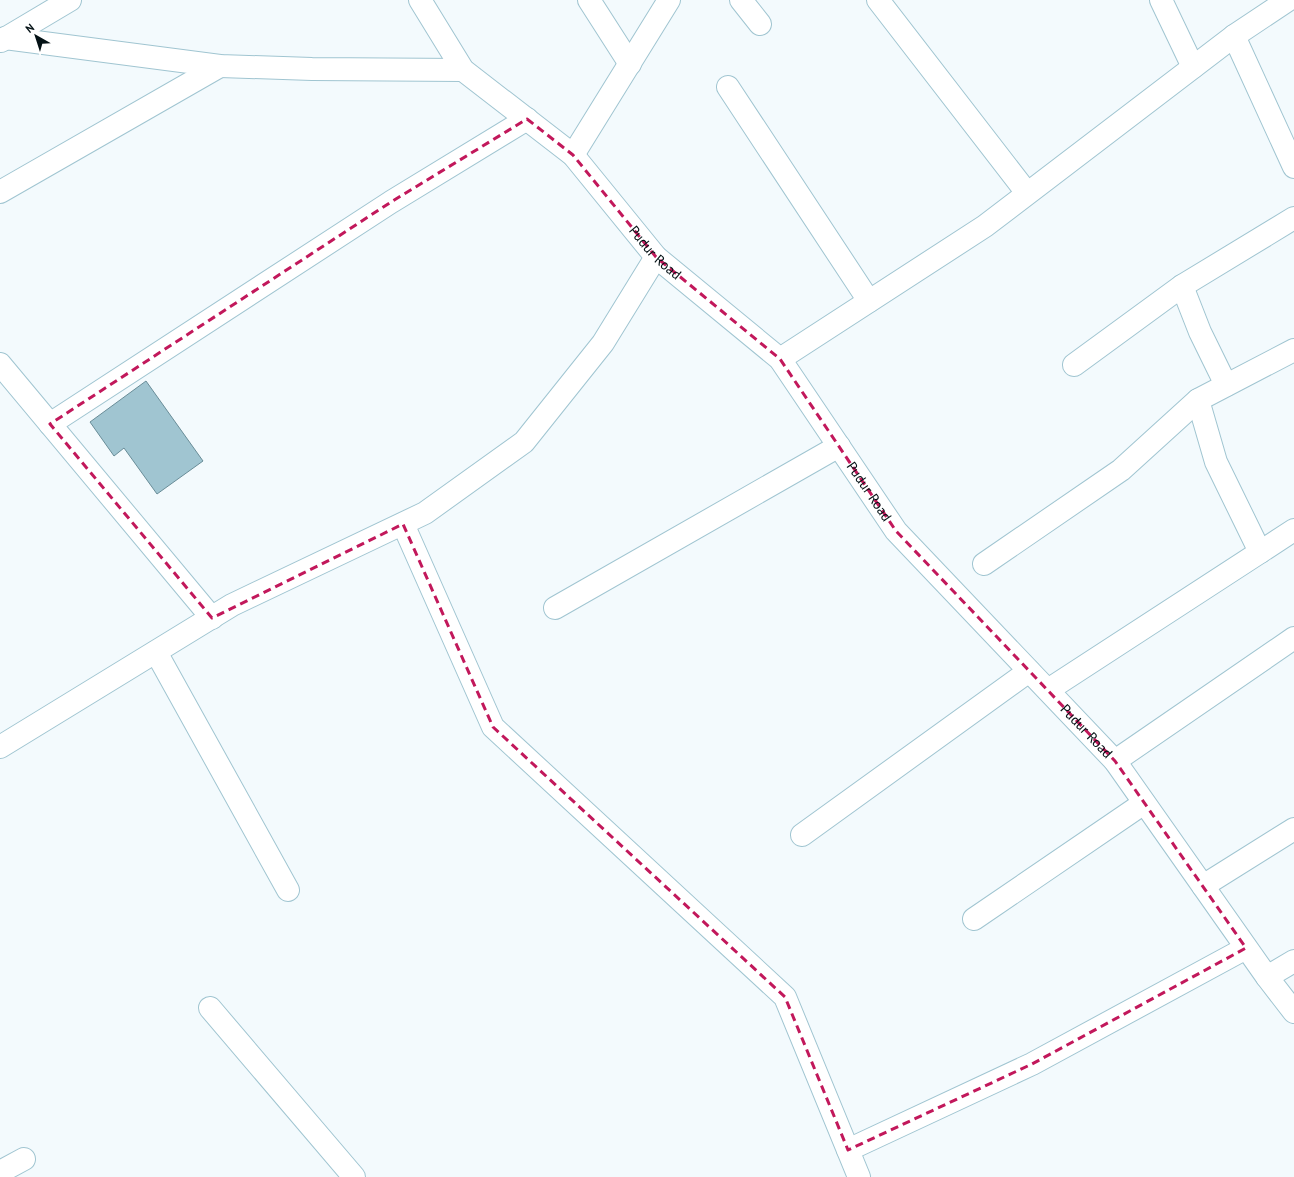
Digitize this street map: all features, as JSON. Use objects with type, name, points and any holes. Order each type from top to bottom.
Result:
[{"type":"street","points":[[2,40],[70,0]]},
{"type":"street","name":"Pudur Road","points":[[420,0],[463,70],[573,155],[656,257],[780,359],[896,531],[1115,761],[1246,948],[1294,1012]]},
{"type":"street","points":[[589,0],[630,64]]},
{"type":"street","points":[[573,155],[669,0]]},
{"type":"street","points":[[741,0],[760,24]]},
{"type":"street","points":[[878,0],[1027,193]]},
{"type":"street","points":[[1161,0],[1193,67]]},
{"type":"street","points":[[780,359],[984,226],[1234,36],[1288,0]]},
{"type":"street","points":[[1234,36],[1294,167]]},
{"type":"street","points":[[2,40],[220,66],[312,69],[463,70]]},
{"type":"street","points":[[0,192],[220,66]]},
{"type":"street","points":[[728,87],[869,301]]},
{"type":"street","points":[[50,424],[391,202],[527,119]]},
{"type":"street","points":[[1074,365],[1182,286],[1294,218]]},
{"type":"street","points":[[0,748],[232,605],[425,513],[524,442],[603,343],[656,257]]},
{"type":"street","points":[[1182,286],[1200,332],[1226,386]]},
{"type":"street","points":[[984,564],[1121,470],[1198,400],[1294,350]]},
{"type":"street","points":[[1,366],[212,618]]},
{"type":"street","points":[[1198,400],[1216,462],[1260,552]]},
{"type":"street","points":[[555,608],[839,446]]},
{"type":"street","points":[[403,524],[493,727],[785,997],[859,1177]]},
{"type":"street","points":[[1048,690],[1294,530]]},
{"type":"street","points":[[1115,761],[1294,638]]},
{"type":"street","points":[[156,652],[288,890]]},
{"type":"street","points":[[802,835],[1029,671]]},
{"type":"street","points":[[974,919],[1144,803]]},
{"type":"street","points":[[1203,886],[1294,829]]},
{"type":"street","points":[[848,1150],[1032,1064],[1246,948]]},
{"type":"street","points":[[1267,977],[1294,961]]},
{"type":"street","points":[[210,1008],[354,1177]]},
{"type":"street","points":[[0,1172],[24,1159]]},
{"type":"highlighted area","points":[[527,119],[573,155],[656,257],[780,359],[896,531],[1115,761],[1246,948],[1032,1064],[848,1150],[785,997],[493,727],[403,524],[212,618],[50,424],[391,202]]},
{"type":"building","points":[[146,381],[203,461],[157,494],[124,448],[114,456],[90,422]]}]
